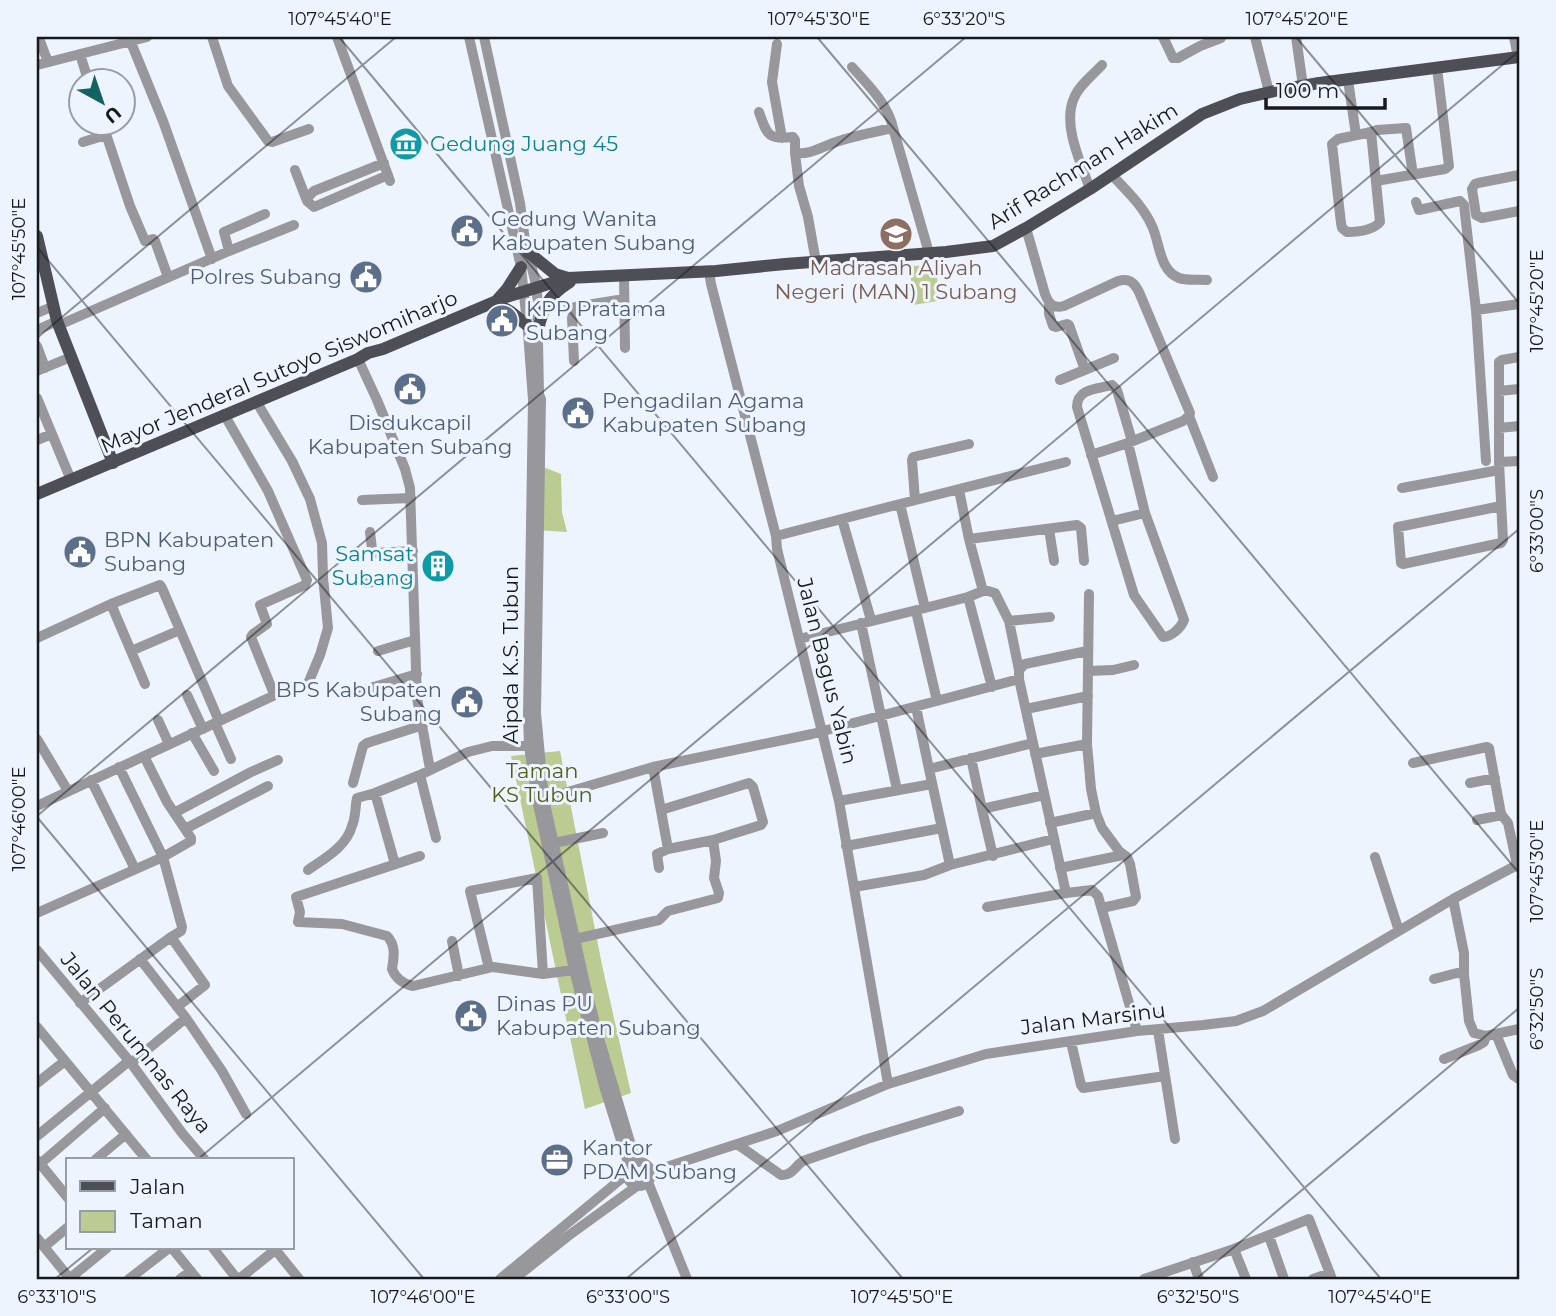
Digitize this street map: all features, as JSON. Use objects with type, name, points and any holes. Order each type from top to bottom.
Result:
[{"type":"main road","name":"Arif Rachman Hakim","points":[[530,295],[572,278],[709,271],[993,246],[1090,189],[1202,114],[1240,99],[1303,86],[1519,57]]},
{"type":"main road","points":[[37,236],[58,323],[113,463]]},
{"type":"main road","points":[[528,252],[555,274],[572,278]]},
{"type":"main road","points":[[521,267],[495,302],[532,328],[547,301],[572,278]]},
{"type":"main road","name":"Mayor Jenderal Sutoyo Siswomiharjo","points":[[37,494],[368,353],[495,302],[530,295]]},
{"type":"street","points":[[37,65],[147,37]]},
{"type":"street","points":[[212,37],[228,86],[268,141],[309,129]]},
{"type":"street","points":[[295,170],[307,201],[312,206],[389,178],[337,37]]},
{"type":"street","points":[[469,37],[521,267],[530,295]]},
{"type":"street","points":[[484,37],[520,203],[528,252],[530,295]]},
{"type":"street","points":[[1163,37],[1173,58],[1222,38]]},
{"type":"street","points":[[1255,37],[1269,92]]},
{"type":"street","points":[[1296,37],[1303,86]]},
{"type":"street","points":[[1514,37],[1519,57]]},
{"type":"street","points":[[130,40],[163,121],[212,259]]},
{"type":"street","points":[[40,41],[48,62]]},
{"type":"street","points":[[777,44],[772,82],[782,138]]},
{"type":"street","points":[[80,54],[84,66]]},
{"type":"street","points":[[1090,189],[1070,130],[1070,117],[1074,97],[1102,65]]},
{"type":"street","points":[[852,67],[890,116],[929,253]]},
{"type":"street","points":[[1377,181],[1445,169],[1450,163],[1437,68]]},
{"type":"street","points":[[1348,80],[1356,135]]},
{"type":"street","points":[[759,112],[768,135],[772,138],[794,138],[799,186],[816,262]]},
{"type":"street","points":[[795,153],[808,153],[868,133],[893,128]]},
{"type":"street","points":[[1371,132],[1379,224],[1349,232],[1345,230],[1341,223],[1332,144],[1336,140],[1371,132],[1406,128],[1413,175]]},
{"type":"street","points":[[83,142],[103,136]]},
{"type":"street","points":[[106,136],[136,222],[145,241],[155,241],[169,277]]},
{"type":"street","points":[[307,201],[314,191],[384,163]]},
{"type":"street","points":[[1111,174],[1143,209],[1168,270],[1180,278],[1207,280]]},
{"type":"street","points":[[1519,175],[1478,183],[1472,189],[1476,215],[1479,218],[1519,211]]},
{"type":"street","points":[[1416,202],[1418,210],[1460,201],[1463,203],[1476,310],[1486,461]]},
{"type":"street","points":[[229,251],[224,232],[265,214]]},
{"type":"street","points":[[37,330],[293,225]]},
{"type":"street","points":[[1026,228],[1053,326],[1069,325],[1085,370]]},
{"type":"street","name":"Jalan Bagus Yabin","points":[[709,271],[839,801],[888,1084]]},
{"type":"street","points":[[624,276],[625,348]]},
{"type":"street","points":[[1049,304],[1059,307],[1118,281],[1125,279],[1132,282],[1139,292],[1183,395],[1213,477]]},
{"type":"street","name":"Aipda K.S. Tubun","points":[[530,295],[541,399],[536,713],[544,799],[631,1168]]},
{"type":"street","points":[[574,361],[572,318],[575,307],[624,299]]},
{"type":"street","points":[[1476,310],[1519,304]]},
{"type":"street","points":[[37,313],[54,306]]},
{"type":"street","name":"Aipda K.S. Tubun","points":[[532,328],[529,746],[537,800],[574,970],[601,1074],[631,1168]]},
{"type":"street","points":[[37,346],[41,370],[71,357]]},
{"type":"street","points":[[1501,506],[1398,527],[1401,563],[1501,543],[1503,540],[1499,466],[1499,362],[1519,357]]},
{"type":"street","points":[[1060,380],[1114,358]]},
{"type":"street","points":[[358,359],[405,469],[411,498],[417,698],[436,838]]},
{"type":"street","points":[[1112,385],[1117,390],[1146,513],[1184,620],[1166,638],[1163,638],[1134,595],[1091,455],[1077,401],[1086,391],[1112,385]]},
{"type":"street","points":[[1499,391],[1519,389]]},
{"type":"street","points":[[37,398],[71,480]]},
{"type":"street","points":[[256,401],[292,461],[310,499],[322,543],[328,628],[307,687]]},
{"type":"street","points":[[37,806],[274,694],[251,637],[267,624],[260,605],[308,582],[268,491],[224,414]]},
{"type":"street","points":[[1091,455],[1183,421],[1189,416]]},
{"type":"street","points":[[1499,428],[1519,426]]},
{"type":"street","points":[[37,440],[52,434]]},
{"type":"street","points":[[915,500],[914,457],[969,444]]},
{"type":"street","points":[[1402,488],[1519,461]]},
{"type":"street","points":[[776,536],[1066,462]]},
{"type":"street","points":[[959,490],[983,592]]},
{"type":"street","points":[[362,500],[411,498]]},
{"type":"street","points":[[900,504],[937,701]]},
{"type":"street","points":[[1112,521],[1146,513]]},
{"type":"street","points":[[842,519],[866,622],[881,716],[897,790]]},
{"type":"street","points":[[969,538],[1079,525],[1084,561]]},
{"type":"street","points":[[1049,529],[1054,561]]},
{"type":"street","points":[[370,532],[375,553],[413,551]]},
{"type":"street","points":[[365,583],[412,577]]},
{"type":"street","points":[[37,638],[160,585],[231,759]]},
{"type":"street","points":[[799,639],[988,590],[995,593],[1009,621],[1066,893]]},
{"type":"street","points":[[1088,594],[1087,744],[1091,789],[1102,828],[1130,864],[1135,898],[1102,908]]},
{"type":"street","points":[[968,597],[992,687]]},
{"type":"street","points":[[111,604],[145,684]]},
{"type":"street","points":[[1009,621],[1050,617]]},
{"type":"street","points":[[131,651],[180,630]]},
{"type":"street","points":[[378,650],[415,640]]},
{"type":"street","points":[[544,799],[653,767],[822,732],[992,687],[1019,674],[1025,664],[1087,651]]},
{"type":"street","points":[[1088,671],[1113,670],[1134,665]]},
{"type":"street","points":[[357,692],[416,674]]},
{"type":"street","points":[[187,695],[203,729]]},
{"type":"street","points":[[1026,709],[1088,696]]},
{"type":"street","points":[[916,707],[950,865]]},
{"type":"street","points":[[158,719],[169,744]]},
{"type":"street","points":[[353,783],[363,746],[422,725]]},
{"type":"street","points":[[192,733],[214,771]]},
{"type":"street","points":[[37,739],[68,791]]},
{"type":"street","points":[[929,769],[971,758],[1087,744]]},
{"type":"street","points":[[308,870],[333,852],[347,837],[355,818],[357,798],[376,793],[481,748],[529,746]]},
{"type":"street","points":[[1413,764],[1487,747],[1490,749],[1502,815],[1508,823],[1518,864]]},
{"type":"street","points":[[37,914],[163,857],[191,841],[167,802],[144,756]]},
{"type":"street","points":[[971,758],[993,856]]},
{"type":"street","points":[[174,813],[278,760]]},
{"type":"street","points":[[80,1003],[182,927],[163,857],[119,767]]},
{"type":"street","points":[[653,767],[668,849]]},
{"type":"street","points":[[1470,783],[1495,778]]},
{"type":"street","points":[[91,780],[135,869]]},
{"type":"street","points":[[659,868],[657,854],[668,849],[713,840],[763,824],[752,787],[747,783],[661,810]]},
{"type":"street","points":[[839,801],[932,784]]},
{"type":"street","points":[[185,829],[268,786]]},
{"type":"street","points":[[376,793],[395,864]]},
{"type":"street","points":[[982,809],[1044,795]]},
{"type":"street","points":[[1050,823],[1096,813]]},
{"type":"street","points":[[1477,820],[1502,815]]},
{"type":"street","points":[[846,846],[942,828]]},
{"type":"street","points":[[554,843],[603,833]]},
{"type":"street","points":[[854,887],[923,875],[950,865],[1054,839]]},
{"type":"street","points":[[575,939],[659,920],[668,911],[718,898],[714,878],[716,861],[713,840]]},
{"type":"street","points":[[1060,868],[1123,855]]},
{"type":"street","points":[[419,856],[296,897],[300,912],[298,922],[342,924],[387,936],[393,945],[392,969],[406,985],[413,986],[489,968],[543,974],[574,970]]},
{"type":"street","points":[[1375,857],[1399,931]]},
{"type":"street","name":"Jalan Marsinu","points":[[514,1279],[645,1180],[777,1131],[888,1084],[986,1054],[1137,1031],[1236,1021],[1264,1011],[1453,899],[1518,864]]},
{"type":"street","points":[[489,968],[470,891],[537,878],[543,974]]},
{"type":"street","points":[[987,907],[1091,890],[1098,896],[1102,908],[1137,1031]]},
{"type":"street","points":[[1453,899],[1464,953],[1469,1021],[1474,1033],[1491,1035],[1519,1029]]},
{"type":"street","points":[[171,937],[205,985],[177,1007]]},
{"type":"street","points":[[452,941],[459,976]]},
{"type":"street","name":"Jalan Perumnas Raya","points":[[37,950],[41,962],[130,1062],[203,1158]]},
{"type":"street","points":[[140,960],[186,1018],[222,1071],[246,1114]]},
{"type":"street","points":[[1434,979],[1457,973],[1464,974]]},
{"type":"street","points":[[37,1136],[186,1018]]},
{"type":"street","points":[[37,1029],[146,1158]]},
{"type":"street","points":[[1158,1030],[1175,1139]]},
{"type":"street","points":[[1444,1059],[1479,1045],[1491,1035]]},
{"type":"street","points":[[1491,1035],[1513,1075],[1519,1079]]},
{"type":"street","points":[[1071,1042],[1083,1088],[1165,1076]]},
{"type":"street","points":[[37,1083],[65,1061]]},
{"type":"street","points":[[64,1185],[38,1162],[105,1108]]},
{"type":"street","points":[[737,1144],[781,1175],[785,1175],[790,1174],[803,1161],[959,1111]]},
{"type":"street","points":[[97,1158],[126,1134]]},
{"type":"street","points":[[500,1279],[631,1168],[646,1163],[645,1180],[687,1279]]},
{"type":"street","points":[[631,1168],[630,1182],[645,1180]]},
{"type":"street","points":[[1149,1278],[1310,1219],[1331,1276],[1313,1279]]},
{"type":"street","points":[[44,1247],[66,1229]]},
{"type":"street","points":[[1269,1236],[1284,1279]]},
{"type":"street","points":[[37,1238],[70,1279],[105,1250]]},
{"type":"street","points":[[1234,1249],[1246,1279]]},
{"type":"street","points":[[129,1279],[167,1250]]},
{"type":"street","points":[[172,1250],[194,1275],[180,1279]]},
{"type":"street","points":[[215,1250],[238,1279],[273,1250]]},
{"type":"street","points":[[275,1250],[299,1279]]},
{"type":"street","points":[[1193,1262],[1199,1279]]},
{"type":"green space","points":[[937,265],[938,301],[913,305],[910,266]]},
{"type":"green space","points":[[536,464],[561,474],[562,512],[567,532],[535,530]]},
{"type":"green space","name":"Taman KS Tubun","points":[[560,751],[602,965],[631,1093],[585,1109],[511,756]]},
{"type":"place","name":"Gedung Juang 45","points":[[406,144]]},
{"type":"place","name":"Gedung Wanita Kabupaten Subang","points":[[467,231]]},
{"type":"place","name":"Madrasah Aliyah Negeri (MAN) 1 Subang","points":[[896,234]]},
{"type":"place","name":"Polres Subang","points":[[366,277]]},
{"type":"place","name":"KPP Pratama Subang","points":[[502,321]]},
{"type":"place","name":"Disdukcapil Kabupaten Subang","points":[[410,389]]},
{"type":"place","name":"Pengadilan Agama Kabupaten Subang","points":[[578,413]]},
{"type":"place","name":"BPN Kabupaten Subang","points":[[80,552]]},
{"type":"place","name":"Samsat Subang","points":[[438,566]]},
{"type":"place","name":"BPS Kabupaten Subang","points":[[467,702]]},
{"type":"place","name":"Dinas PU Kabupaten Subang","points":[[471,1016]]},
{"type":"place","name":"Kantor PDAM Subang","points":[[557,1160]]}]
